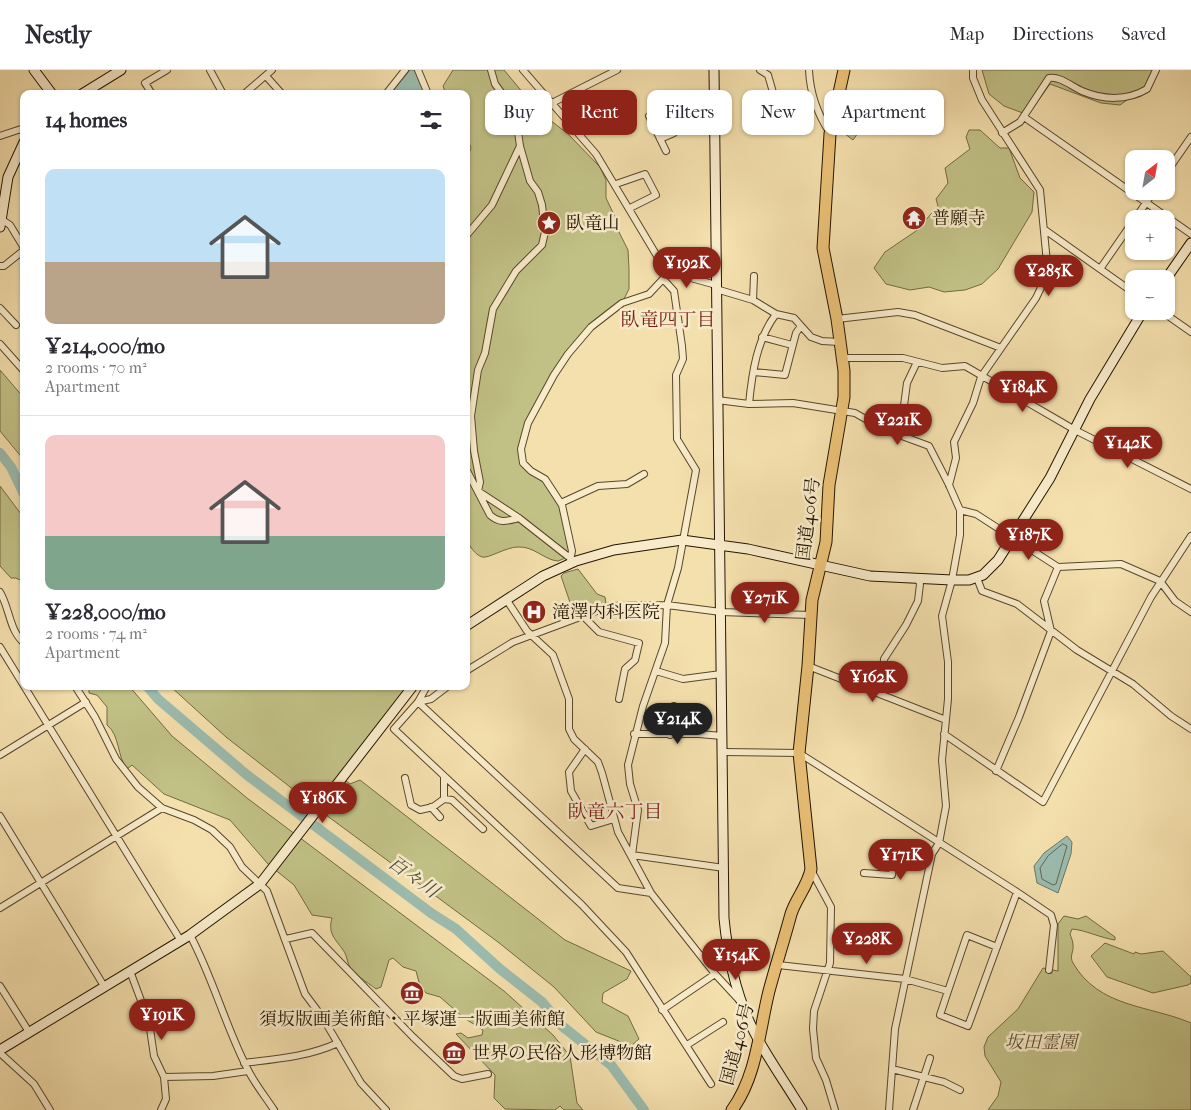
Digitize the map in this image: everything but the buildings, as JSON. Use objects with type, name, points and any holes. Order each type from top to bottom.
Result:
[{"type":"highway","name":"国道406号","points":[[840,90],[844,70]]},
{"type":"highway","name":"国道406号","points":[[732,1110],[746,1086],[792,912],[809,880],[811,869],[799,753],[808,666],[810,615],[828,528],[829,485],[842,410],[844,385],[837,319],[823,248],[830,135]]},
{"type":"street","points":[[34,70],[49,90]]},
{"type":"street","points":[[88,90],[121,70]]},
{"type":"street","points":[[149,90],[144,82],[167,70]]},
{"type":"street","points":[[210,70],[221,90]]},
{"type":"street","points":[[249,90],[272,70]]},
{"type":"street","points":[[389,90],[405,70]]},
{"type":"street","points":[[418,70],[426,90]]},
{"type":"street","points":[[478,491],[480,482],[474,451],[471,416],[478,370],[485,352],[493,309],[516,271],[542,245],[545,232],[542,205],[538,192],[530,181],[520,146],[515,110],[495,84],[491,70]]},
{"type":"street","points":[[523,70],[541,90]]},
{"type":"street","points":[[714,70],[714,90]]},
{"type":"street","points":[[760,70],[768,75],[772,90]]},
{"type":"street","points":[[809,70],[815,102],[824,124]]},
{"type":"street","points":[[949,485],[956,458],[954,442],[975,398],[981,377],[1043,286],[1048,273],[1040,190],[982,100],[973,78],[973,70]]},
{"type":"street","points":[[1002,133],[1014,127],[1024,117],[1049,78],[1064,81],[1095,95],[1120,98],[1147,89],[1156,70]]},
{"type":"street","points":[[613,71],[552,103],[596,154],[616,184],[666,271],[754,300],[776,314],[794,318],[810,337],[822,341],[839,342]]},
{"type":"street","points":[[266,76],[278,90]]},
{"type":"street","points":[[1024,117],[1191,234]]},
{"type":"street","points":[[0,136],[20,129]]},
{"type":"street","points":[[658,135],[666,151]]},
{"type":"street","points":[[660,140],[670,135]]},
{"type":"street","points":[[715,135],[719,545],[727,943],[741,1002],[758,1040],[802,1110]]},
{"type":"street","points":[[1175,160],[1191,137]]},
{"type":"street","points":[[470,231],[492,205],[520,146]]},
{"type":"street","points":[[20,150],[8,176],[1,203],[1,223],[10,225],[20,242]]},
{"type":"street","points":[[616,184],[645,174],[656,195],[630,208]]},
{"type":"street","points":[[1141,210],[1146,202]]},
{"type":"street","points":[[1045,230],[1125,287]]},
{"type":"street","points":[[1100,269],[1125,233]]},
{"type":"street","points":[[1172,270],[1191,243]]},
{"type":"street","points":[[0,266],[4,266],[20,252]]},
{"type":"street","points":[[570,562],[572,551],[561,503],[545,479],[531,471],[523,463],[521,449],[528,423],[554,375],[568,354],[591,327],[622,303],[649,294],[663,279],[666,271]]},
{"type":"street","points":[[754,276],[754,300]]},
{"type":"street","points":[[632,855],[638,810],[630,784],[628,764],[634,734],[665,644],[667,605],[678,568],[696,470],[677,439],[676,375],[683,359],[682,346],[674,291],[663,279]]},
{"type":"street","points":[[0,308],[16,325]]},
{"type":"street","points":[[837,319],[898,312],[915,315],[1001,348]]},
{"type":"street","points":[[749,404],[762,337],[776,314]]},
{"type":"street","points":[[470,623],[543,576],[570,562],[614,550],[682,540],[719,545],[870,576],[952,580],[977,578],[990,569],[1050,478],[1090,399],[1138,320]]},
{"type":"street","points":[[1174,320],[1191,332]]},
{"type":"street","points":[[754,372],[786,374],[792,345],[796,333],[801,326]]},
{"type":"street","points":[[762,337],[792,345]]},
{"type":"street","points":[[0,344],[20,366]]},
{"type":"street","points":[[842,358],[903,358],[942,368],[965,366],[1075,430],[1191,489]]},
{"type":"street","points":[[903,436],[903,413],[907,383],[917,362]]},
{"type":"street","points":[[717,400],[749,404],[793,403],[842,410],[855,413],[883,429],[929,446],[960,510],[960,535],[952,580],[942,616],[948,662],[942,768],[946,806],[939,843],[930,861],[895,1030],[889,1110]]},
{"type":"street","points":[[561,503],[598,486],[627,484],[644,474]]},
{"type":"street","points":[[470,476],[490,514],[496,520],[503,522],[519,518]]},
{"type":"street","points":[[478,491],[519,518],[570,562]]},
{"type":"street","points":[[960,510],[976,514],[1013,536],[1058,567],[1121,564],[1160,581],[1174,601],[1191,612]]},
{"type":"street","points":[[944,734],[1043,802],[1160,581],[1191,536]]},
{"type":"street","points":[[996,771],[1051,630],[1044,601],[1058,567]]},
{"type":"street","points":[[977,578],[982,591],[1016,604],[1111,672],[1132,684],[1171,716],[1191,729]]},
{"type":"street","points":[[881,694],[884,659],[906,626],[918,601],[920,584],[918,579]]},
{"type":"street","points":[[0,592],[7,603],[12,627],[20,638]]},
{"type":"street","points":[[506,599],[533,636],[553,655],[569,699],[569,729],[574,739],[598,762],[618,832],[651,892],[715,974],[741,1002]]},
{"type":"street","points":[[470,669],[513,642],[610,606],[667,605],[721,612],[810,615]]},
{"type":"street","points":[[583,616],[599,632],[639,643],[635,660],[625,669],[618,699]]},
{"type":"street","points":[[0,647],[20,680]]},
{"type":"street","points":[[808,666],[946,720]]},
{"type":"street","points":[[656,671],[683,679],[722,674]]},
{"type":"street","points":[[26,690],[181,940]]},
{"type":"street","points":[[78,690],[116,759],[138,788],[162,808],[194,820],[212,830],[230,847],[242,868],[267,891],[305,994],[338,1042],[361,1083],[386,1110]]},
{"type":"street","points":[[50,1110],[34,1084],[0,1052],[29,1032],[181,940],[260,884],[276,866],[410,690]]},
{"type":"street","points":[[425,690],[418,702],[394,729],[582,905],[626,952],[711,1084]]},
{"type":"street","points":[[418,702],[431,700],[443,690]]},
{"type":"street","points":[[0,755],[86,702]]},
{"type":"street","points":[[418,702],[618,888],[651,892]]},
{"type":"street","points":[[670,735],[674,706]]},
{"type":"street","points":[[634,734],[722,736]]},
{"type":"street","points":[[585,750],[569,772],[571,790],[591,826],[614,819]]},
{"type":"street","points":[[723,752],[799,753],[1018,892],[1051,915],[1054,928],[1049,970]]},
{"type":"street","points":[[444,776],[444,799]]},
{"type":"street","points":[[405,778],[414,808],[420,810],[431,807],[444,799],[452,800],[483,829]]},
{"type":"street","points":[[431,807],[440,817]]},
{"type":"street","points":[[0,908],[162,808]]},
{"type":"street","points":[[0,816],[104,986]]},
{"type":"street","points":[[864,873],[892,875],[896,853],[930,861]]},
{"type":"street","points":[[632,855],[724,868]]},
{"type":"street","points":[[811,869],[831,907],[831,950],[827,972],[814,1011],[813,1029],[816,1058],[826,1080],[835,1110]]},
{"type":"street","points":[[997,947],[967,935],[940,1015],[968,1026],[1018,892]]},
{"type":"street","points":[[286,939],[312,933],[413,1037],[454,1076],[462,1079],[488,1074]]},
{"type":"street","points":[[190,934],[212,978],[244,1063],[274,1110]]},
{"type":"street","points":[[778,965],[827,972],[905,979],[948,991]]},
{"type":"street","points":[[130,971],[148,1022],[154,1056],[164,1077],[166,1099],[161,1110]]},
{"type":"street","points":[[662,1010],[715,974]]},
{"type":"street","points":[[0,986],[29,1032]]},
{"type":"street","points":[[686,1045],[723,1022]]},
{"type":"street","points":[[244,1063],[298,1057],[318,1052],[338,1042]]},
{"type":"street","points":[[913,1110],[930,1058]]},
{"type":"street","points":[[892,1069],[944,1082],[960,1090]]},
{"type":"street","points":[[164,1077],[213,1076],[248,1071]]},
{"type":"green space","points":[[453,70],[504,70],[521,90],[485,90],[485,135],[552,135],[552,122],[562,129],[562,135],[569,135],[600,167],[606,180],[606,198],[615,217],[617,228],[628,250],[629,289],[622,303],[592,327],[568,354],[528,423],[521,449],[523,463],[536,473],[553,492],[562,511],[572,551],[568,557],[558,561],[524,547],[513,548],[482,557],[474,552],[470,545],[470,90],[444,90],[443,86]]},
{"type":"green space","points":[[982,70],[1157,70],[1145,87],[1120,105],[1101,103],[1050,84],[1028,115],[1004,106],[989,94]]},
{"type":"green space","points":[[969,130],[980,130],[1000,148],[1009,148],[1020,178],[1034,192],[1032,212],[998,269],[982,284],[965,290],[944,292],[929,287],[910,290],[886,284],[874,268],[885,252],[916,231],[938,206],[936,199],[948,183],[945,168],[970,149],[966,137]]},
{"type":"green space","points":[[846,135],[857,135],[853,140]]},
{"type":"green space","points":[[0,370],[20,393],[20,455],[0,431]]},
{"type":"green space","points":[[0,486],[20,513],[20,580],[11,578],[0,566]]},
{"type":"green space","points":[[578,569],[597,594],[605,597],[606,604],[575,617],[561,576],[564,573]]},
{"type":"green space","points":[[89,690],[132,690],[172,736],[247,798],[504,991],[553,1035],[570,1056],[577,1103],[583,1110],[564,1110],[560,1106],[555,1110],[505,1109],[494,1098],[495,1075],[456,1034],[461,1033],[468,1038],[482,1035],[483,1030],[464,1018],[440,997],[426,993],[420,986],[416,971],[403,967],[393,958],[389,960],[381,987],[376,989],[357,975],[348,964],[345,953],[332,933],[332,918],[312,915],[294,885],[268,864],[230,820],[164,794],[132,765],[127,769],[121,758],[114,734],[107,725],[107,707],[97,695],[89,693]]},
{"type":"green space","points":[[174,690],[404,690],[339,775],[350,784],[360,780],[565,940],[631,971],[627,979],[603,993],[602,1002],[628,1016],[639,1039],[631,1046],[596,1032],[554,987],[498,942],[326,815],[226,737]]},
{"type":"green space","name":"坂田霊園","points":[[1064,916],[1078,919],[1086,916],[1115,937],[1115,940],[1072,929],[1070,934],[1073,944],[1071,958],[1073,963],[1084,978],[1096,989],[1126,1003],[1191,1023],[1191,1110],[988,1110],[998,1096],[1001,1082],[985,1056],[984,1047],[988,1037],[1018,1009],[1043,968],[1058,971],[1058,924]]},
{"type":"green space","points":[[1105,943],[1134,954],[1135,952],[1141,954],[1163,951],[1191,977],[1191,983],[1153,993],[1107,977],[1091,956]]},
{"type":"water","points":[[410,70],[415,70],[423,90],[393,90]]},
{"type":"water","points":[[1067,836],[1072,842],[1071,854],[1058,893],[1037,883],[1034,866],[1044,853]]},
{"type":"waterway","name":"百々川","points":[[0,453],[11,467],[20,486]]},
{"type":"waterway","name":"百々川","points":[[150,690],[158,699],[247,775],[431,913],[456,929],[500,969],[542,1002],[562,1026],[611,1065],[644,1110]]},
{"type":"place","name":"普願寺","points":[[914,218]]},
{"type":"place","name":"臥竜山","points":[[549,223]]},
{"type":"place","name":"滝澤内科医院","points":[[534,612]]},
{"type":"place","name":"須坂版画美術館・平塚運一版画美術館","points":[[412,993]]},
{"type":"place","name":"世界の民俗人形博物館","points":[[454,1053]]},
{"type":"district","name":"臥竜四丁目","points":[[668,319]]},
{"type":"district","name":"臥竜六丁目","points":[[615,811]]}]
